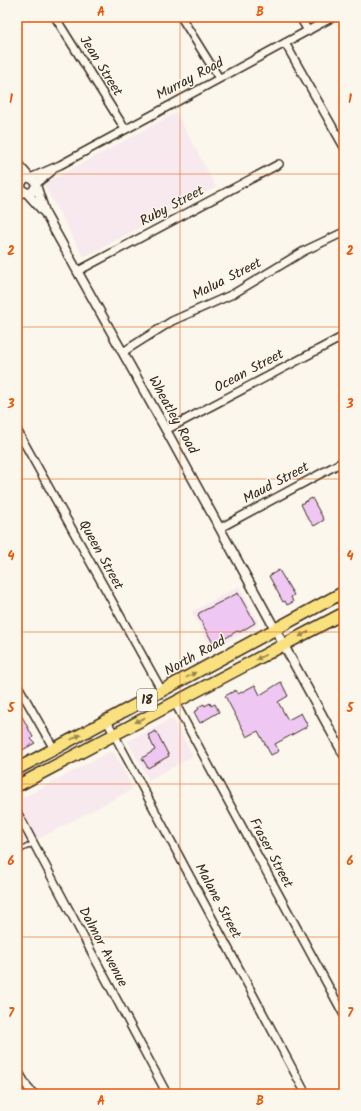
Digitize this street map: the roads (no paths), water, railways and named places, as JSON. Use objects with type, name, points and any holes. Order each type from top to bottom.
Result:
[{"type":"highway","name":"North Road","points":[[17,769],[344,592]]},
{"type":"highway","name":"18","points":[[17,786],[344,613]]},
{"type":"highway","points":[[228,654],[237,670]]},
{"type":"street","name":"Jean Street","points":[[55,17],[125,129]]},
{"type":"street","points":[[181,17],[219,78]]},
{"type":"street","points":[[300,17],[308,31]]},
{"type":"street","name":"Murray Road","points":[[17,195],[27,185],[60,165],[333,17]]},
{"type":"street","points":[[285,42],[344,147]]},
{"type":"street","name":"Wheatley Road","points":[[17,163],[27,185]]},
{"type":"street","name":"Ruby Street","points":[[78,271],[279,164]]},
{"type":"street","name":"Wheatley Road","points":[[17,170],[46,215],[78,271],[344,755]]},
{"type":"street","name":"Malua Street","points":[[123,352],[172,321],[233,294],[304,251],[344,232]]},
{"type":"street","name":"Ocean Street","points":[[166,430],[344,336]]},
{"type":"street","name":"Queen Street","points":[[17,430],[162,691]]},
{"type":"street","name":"Maud Street","points":[[220,528],[344,461]]},
{"type":"street","points":[[17,684],[54,749]]},
{"type":"street","name":"Fraser Street","points":[[175,703],[344,1015]]},
{"type":"street","name":"Malane Street","points":[[107,721],[306,1094]]},
{"type":"street","name":"Dalmor Avenue","points":[[17,812],[167,1094]]},
{"type":"street","points":[[17,1068],[28,1088],[34,1094]]},
{"type":"lane","points":[[17,852],[34,843]]}]
